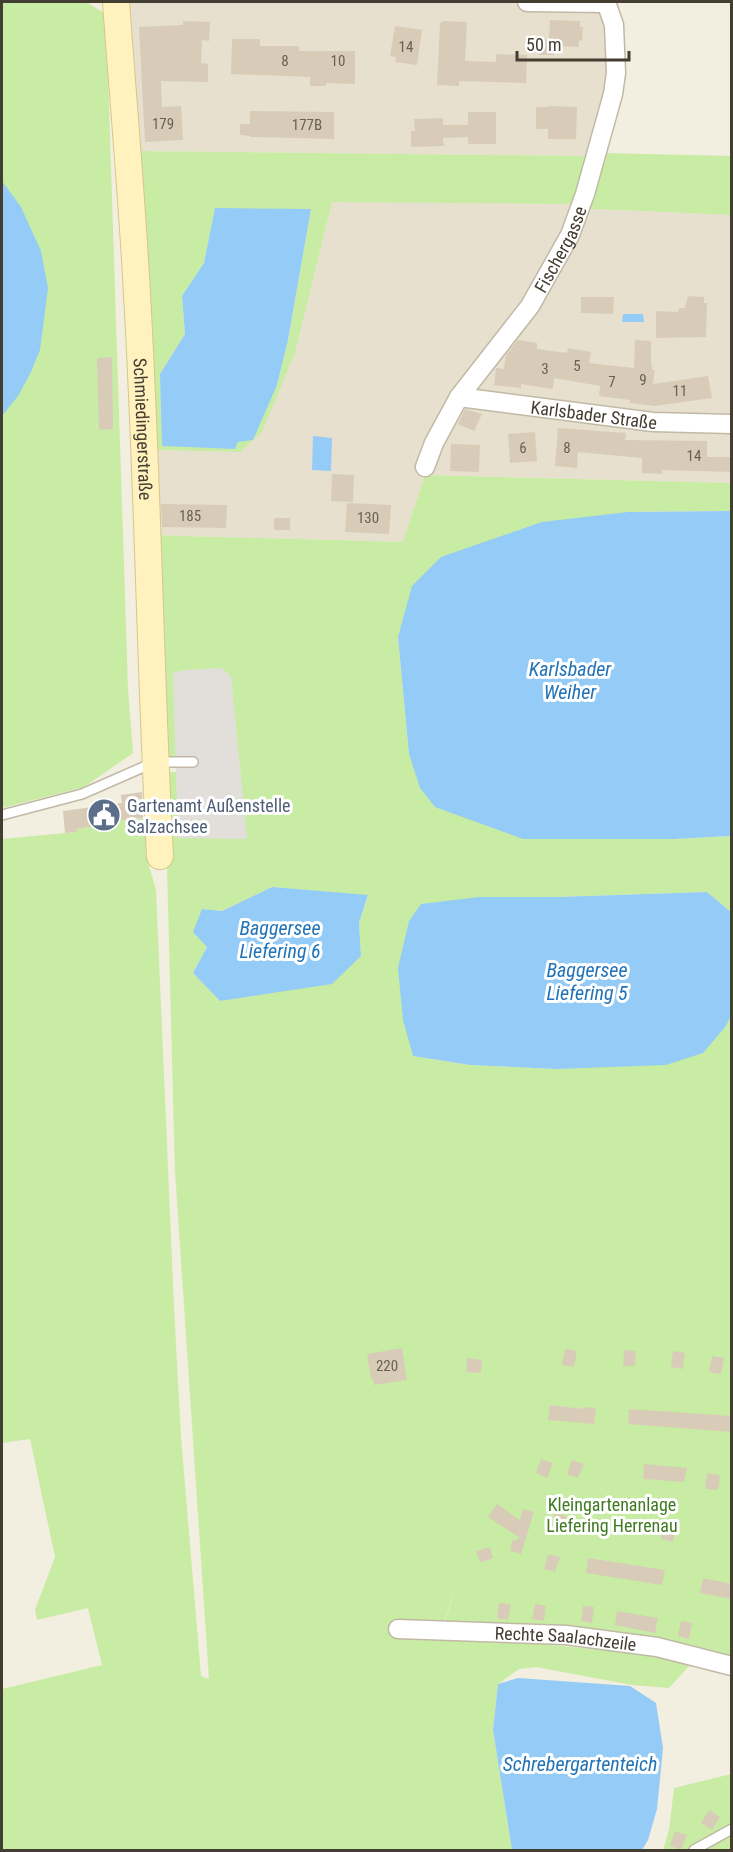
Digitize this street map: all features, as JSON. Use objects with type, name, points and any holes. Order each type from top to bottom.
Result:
[{"type":"street","name":"Schmiedingerstraße","points":[[116,2],[138,305],[160,856]]},
{"type":"street","points":[[527,2],[606,2]]},
{"type":"street","name":"Fischergasse","points":[[425,467],[434,443],[459,397],[530,306],[570,235],[578,215],[613,94],[614,25],[606,2]]},
{"type":"street","name":"Karlsbader Straße","points":[[459,397],[653,422],[732,424]]},
{"type":"street","name":"Rechte Saalachzeile","points":[[398,1629],[566,1635],[657,1647],[732,1666]]},
{"type":"lane","points":[[2,815],[82,794],[155,762],[193,762]]},
{"type":"lane","points":[[694,1851],[732,1828]]},
{"type":"shaded area","points":[[126,2],[595,2],[606,21],[611,53],[605,96],[588,156],[135,151]]},
{"type":"shaded area","points":[[332,201],[574,204],[593,209],[731,215],[731,483],[425,475],[404,542],[151,535],[148,450],[240,452],[295,353]]},
{"type":"shaded area","points":[[221,668],[231,676],[247,839],[178,838],[173,673],[184,670]]},
{"type":"green space","points":[[2,2],[86,2],[106,14],[128,689],[133,753],[84,787],[2,808]]},
{"type":"green space","points":[[135,151],[588,156],[605,153],[731,156],[731,215],[593,209],[574,204],[332,202],[295,353],[262,432],[240,452],[148,450]],"holes":[[[215,209],[311,209],[288,340],[277,385],[238,442],[160,374],[185,334],[182,296],[204,263]]]},
{"type":"green space","name":"Kleingartenanlage Liefering Herrenau","points":[[425,475],[731,483],[731,511],[628,512],[398,637],[409,754],[523,839],[674,839],[731,836],[731,912],[707,892],[479,897],[413,1056],[470,1065],[556,1069],[726,1026],[731,1013],[731,1661],[443,1625],[461,1575],[439,1634],[664,1656],[691,1664],[669,1688],[632,1685],[536,1667],[519,1669],[498,1684],[493,1730],[512,1850],[2,1850],[2,1689],[102,1665],[88,1608],[37,1620],[35,1610],[55,1557],[30,1439],[2,1443],[2,839],[76,832],[76,829],[105,825],[106,827],[117,826],[117,821],[146,818],[149,866],[156,890],[181,1437],[201,1676],[209,1679],[175,1171],[167,867],[162,772],[176,772],[179,838],[173,673],[176,756],[161,757],[151,535],[403,542]],"holes":[[[272,887],[368,896],[359,923],[361,956],[267,993],[220,1001],[193,973],[207,947],[203,909],[222,911]]]},
{"type":"green space","points":[[731,1774],[731,1850],[663,1850],[669,1830],[674,1788]]},
{"type":"water","points":[[2,181],[21,207],[41,251],[48,288],[40,350],[18,396],[2,416]]},
{"type":"water","points":[[215,208],[311,209],[288,340],[277,385],[253,440],[238,442],[235,449],[162,446],[160,374],[185,334],[182,296],[204,263]]},
{"type":"water","points":[[623,314],[643,314],[644,322],[622,322]]},
{"type":"water","points":[[313,436],[332,438],[331,471],[312,470]]},
{"type":"water","name":"Karlsbader Weiher","points":[[731,511],[731,836],[674,839],[523,839],[435,807],[420,788],[409,754],[398,637],[412,586],[441,557],[542,522],[628,512]]},
{"type":"water","name":"Baggersee Liefering 6","points":[[272,887],[368,895],[359,923],[361,956],[332,984],[220,1001],[193,973],[207,947],[193,932],[202,909],[222,911]]},
{"type":"water","name":"Baggersee Liefering 5","points":[[707,892],[731,912],[732,1013],[726,1026],[703,1053],[666,1065],[556,1069],[470,1065],[413,1056],[403,1020],[398,968],[409,921],[421,904],[479,897]]},
{"type":"water","name":"Schrebergartenteich","points":[[518,1678],[630,1686],[656,1703],[663,1748],[657,1809],[648,1840],[642,1850],[512,1850],[493,1730],[498,1684]]},
{"type":"building","points":[[550,20],[580,21],[580,27],[583,27],[579,47],[554,46],[554,55],[539,55],[539,39],[549,39]]},
{"type":"building","points":[[183,21],[210,22],[209,41],[202,40],[201,63],[208,64],[208,82],[161,81],[162,107],[181,106],[183,140],[145,142],[139,27],[183,25]]},
{"type":"building","points":[[442,21],[467,22],[465,61],[496,62],[496,54],[527,55],[526,83],[459,81],[459,86],[437,85],[440,23]]},
{"type":"building","points":[[395,26],[422,30],[417,65],[395,62],[396,57],[390,56]]},
{"type":"building","points":[[232,39],[260,39],[260,46],[299,46],[299,51],[355,51],[355,84],[326,83],[326,86],[310,86],[310,77],[231,74]]},
{"type":"building","points":[[536,107],[577,107],[576,139],[548,139],[548,129],[536,129]]},
{"type":"building","points":[[250,111],[334,112],[334,139],[240,135],[240,124],[250,124]]},
{"type":"building","points":[[468,112],[496,112],[496,144],[468,144],[468,137],[443,138],[444,146],[411,147],[411,131],[415,131],[414,119],[443,118],[443,125],[468,125]]},
{"type":"building","points":[[688,296],[704,297],[704,303],[707,303],[706,337],[656,338],[656,311],[678,312],[679,308],[685,308]]},
{"type":"building","points":[[581,297],[614,297],[613,314],[581,313]]},
{"type":"building","points":[[518,340],[537,343],[537,349],[567,353],[568,348],[591,352],[589,363],[634,368],[635,340],[651,341],[651,364],[652,370],[655,370],[653,384],[708,376],[712,398],[655,406],[599,396],[600,386],[554,378],[553,389],[521,384],[521,388],[494,385],[496,368],[504,369],[506,355]]},
{"type":"building","points":[[112,357],[113,429],[99,430],[97,358]]},
{"type":"building","points":[[465,409],[482,414],[474,431],[458,424]]},
{"type":"building","points":[[558,428],[626,433],[625,440],[707,441],[707,457],[732,457],[732,472],[662,470],[662,474],[642,473],[642,458],[578,452],[577,468],[555,466]]},
{"type":"building","points":[[535,432],[537,461],[510,463],[508,434]]},
{"type":"building","points":[[451,444],[480,445],[479,472],[450,471]]},
{"type":"building","points":[[332,474],[354,475],[353,502],[331,501]]},
{"type":"building","points":[[347,503],[391,505],[389,534],[345,532]]},
{"type":"building","points":[[161,504],[227,505],[226,528],[162,527]]},
{"type":"building","points":[[274,518],[290,518],[290,530],[274,530]]},
{"type":"building","name":"Gartenamt Außenstelle Salzachsee","points":[[142,792],[143,818],[117,821],[117,826],[105,827],[105,825],[65,833],[63,811],[122,803],[121,795]]},
{"type":"building","points":[[402,1348],[407,1380],[374,1385],[367,1354]]},
{"type":"building","points":[[565,1349],[577,1351],[574,1367],[562,1365]]},
{"type":"building","points":[[624,1350],[636,1351],[635,1366],[623,1366]]},
{"type":"building","points":[[673,1351],[685,1353],[683,1369],[671,1367]]},
{"type":"building","points":[[712,1356],[724,1358],[721,1374],[709,1372]]},
{"type":"building","points":[[467,1358],[482,1360],[481,1373],[466,1372]]},
{"type":"building","points":[[550,1405],[583,1409],[583,1407],[596,1408],[594,1424],[548,1420]]},
{"type":"building","points":[[629,1409],[732,1416],[732,1432],[628,1424]]},
{"type":"building","points":[[541,1459],[553,1463],[547,1478],[536,1473]]},
{"type":"building","points":[[572,1460],[584,1464],[578,1478],[567,1474]]},
{"type":"building","points":[[644,1464],[687,1468],[684,1482],[643,1479]]},
{"type":"building","points":[[707,1473],[720,1475],[718,1490],[706,1489]]},
{"type":"building","points":[[497,1504],[520,1520],[523,1509],[534,1512],[521,1554],[510,1551],[512,1541],[520,1538],[488,1517]]},
{"type":"building","points":[[556,1512],[567,1517],[561,1530],[550,1525]]},
{"type":"building","points":[[664,1524],[676,1527],[673,1542],[661,1539]]},
{"type":"building","points":[[490,1547],[493,1558],[480,1563],[476,1551]]},
{"type":"building","points":[[548,1554],[560,1557],[555,1572],[544,1569]]},
{"type":"building","points":[[588,1558],[665,1570],[662,1585],[586,1573]]},
{"type":"building","points":[[703,1578],[732,1584],[732,1599],[700,1593]]},
{"type":"building","points":[[499,1603],[511,1604],[508,1620],[497,1618]]},
{"type":"building","points":[[535,1604],[546,1606],[544,1621],[532,1619]]},
{"type":"building","points":[[583,1606],[594,1607],[592,1623],[581,1621]]},
{"type":"building","points":[[617,1611],[658,1618],[655,1633],[615,1625]]},
{"type":"building","points":[[681,1621],[692,1623],[689,1639],[678,1636]]},
{"type":"building","points":[[709,1810],[720,1817],[712,1830],[701,1823]]},
{"type":"building","points":[[675,1831],[687,1835],[681,1850],[670,1846]]},
{"type":"place","name":"Gartenamt Außenstelle Salzachsee","points":[[104,815]]}]
